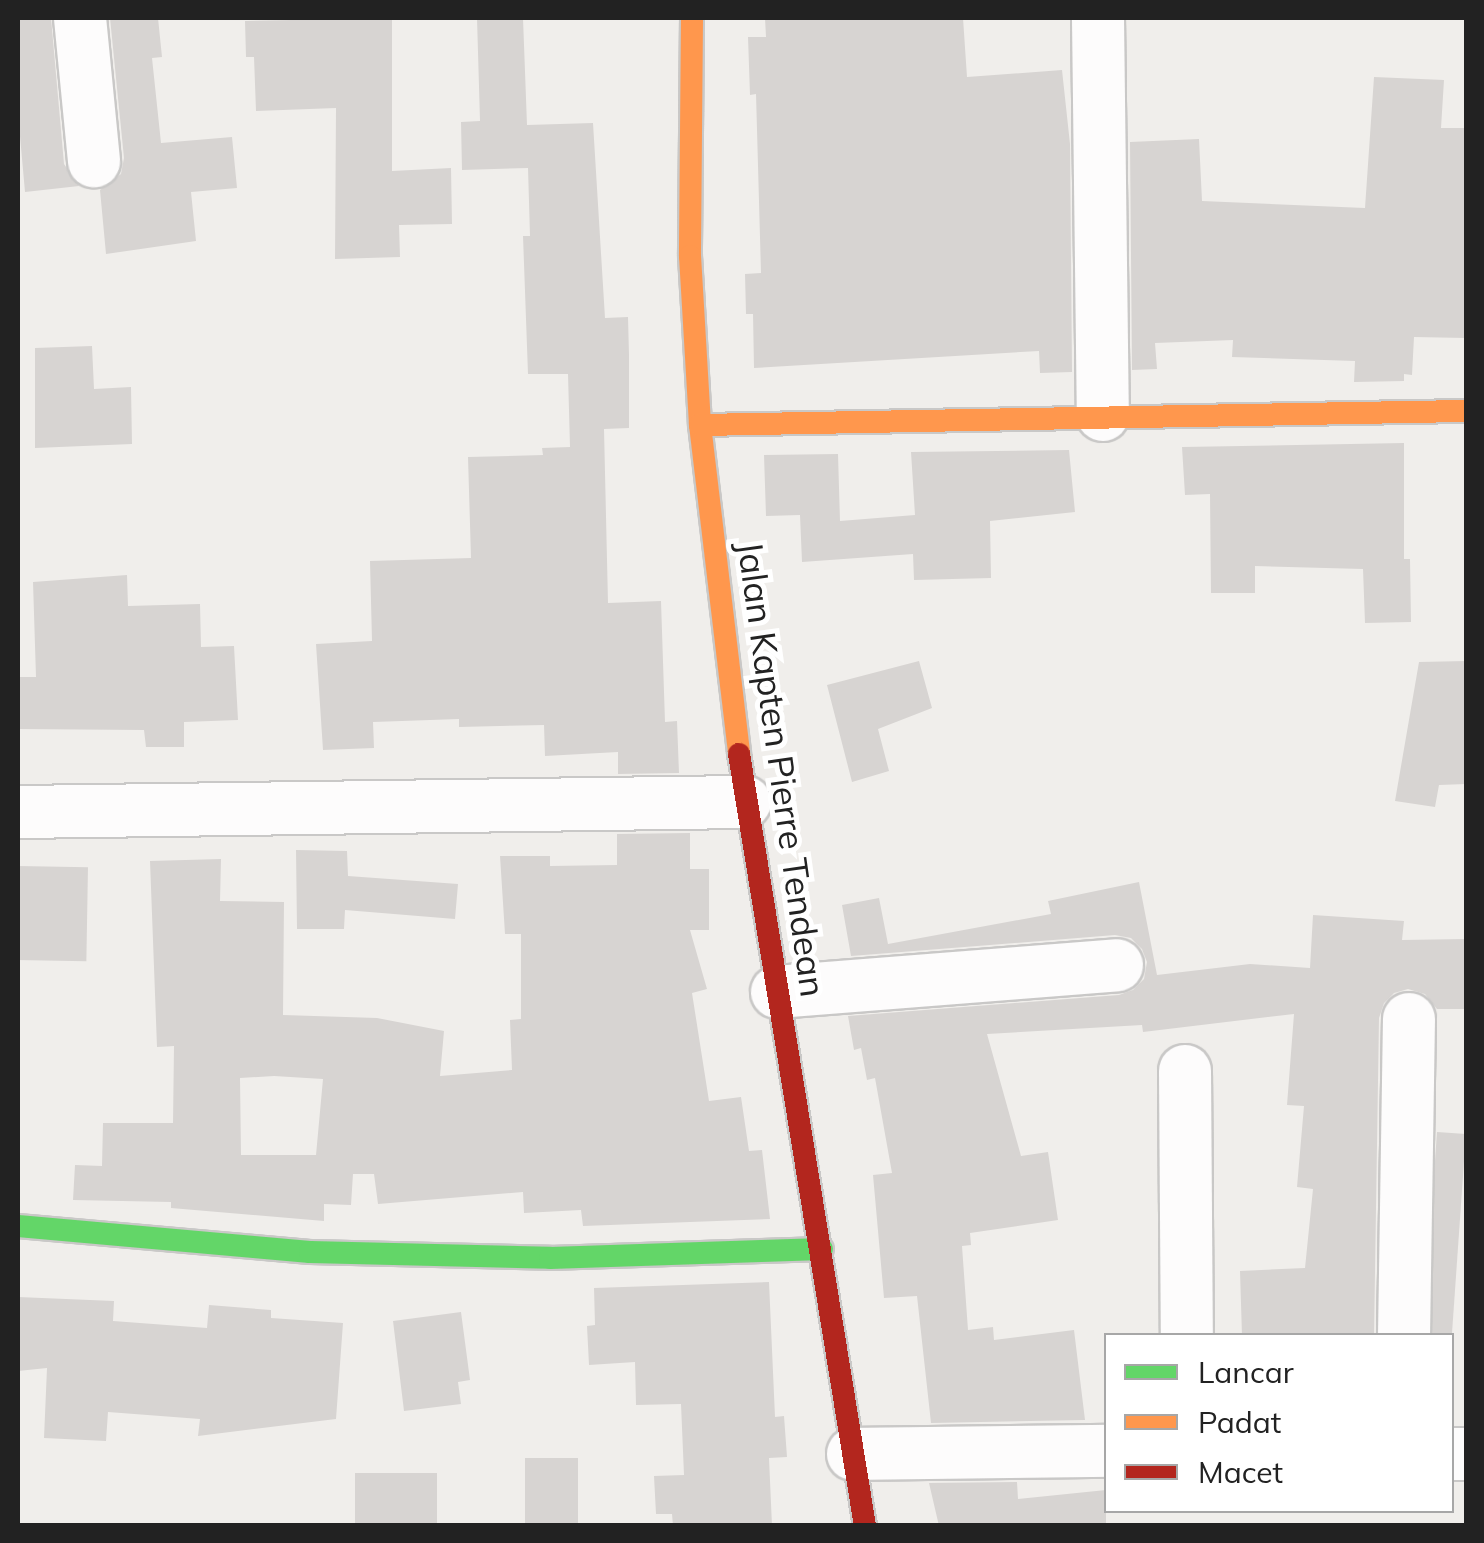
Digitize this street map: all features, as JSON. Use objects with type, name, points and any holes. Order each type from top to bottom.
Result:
[{"type":"street","points":[[80,18],[94,161]]},
{"type":"street","name":"Jalan Kapten Pierre Tendean","points":[[692,18],[690,256],[700,425],[745,802],[865,1526]]},
{"type":"street","points":[[1098,18],[1103,414]]},
{"type":"street","points":[[700,425],[1103,414],[1466,410]]},
{"type":"street","points":[[18,812],[745,802]]},
{"type":"street","points":[[777,992],[1118,964]]},
{"type":"street","points":[[1404,1333],[1409,1019]]},
{"type":"street","points":[[1186,1071],[1188,1333]]},
{"type":"street","points":[[18,1226],[310,1252],[550,1258],[822,1249]]},
{"type":"street","points":[[853,1454],[1104,1451]]},
{"type":"building","points":[[18,18],[51,18],[64,164],[79,186],[25,192],[18,114]]},
{"type":"building","points":[[110,18],[158,18],[162,57],[152,58],[161,143],[232,137],[237,188],[191,192],[196,241],[106,254],[100,190],[121,174],[124,158]]},
{"type":"building","points":[[392,18],[392,171],[451,168],[452,224],[399,225],[400,257],[335,259],[336,108],[256,111],[254,57],[246,57],[245,21]]},
{"type":"building","points":[[477,18],[523,18],[527,125],[593,123],[605,318],[628,317],[629,428],[604,429],[608,603],[661,601],[665,722],[677,721],[679,773],[618,774],[618,752],[545,756],[544,725],[459,727],[459,719],[373,722],[374,748],[323,750],[316,644],[372,641],[370,561],[471,558],[468,457],[543,455],[542,448],[570,447],[568,374],[528,374],[523,236],[530,236],[528,168],[462,170],[461,122],[480,121]]},
{"type":"building","points":[[765,18],[963,18],[967,77],[1062,70],[1070,144],[1072,372],[1040,373],[1039,351],[754,368],[753,314],[746,314],[745,274],[761,273],[756,94],[750,95],[748,37],[766,37]]},
{"type":"building","points":[[1374,77],[1444,80],[1441,128],[1466,128],[1466,338],[1414,337],[1412,375],[1404,374],[1404,381],[1354,382],[1355,361],[1232,357],[1233,340],[1155,343],[1157,369],[1132,370],[1130,142],[1199,139],[1202,201],[1365,208]]},
{"type":"building","points":[[92,346],[94,389],[131,387],[132,444],[35,448],[35,348]]},
{"type":"building","points":[[1404,443],[1404,559],[1410,559],[1411,622],[1365,623],[1363,569],[1255,566],[1255,593],[1211,593],[1210,494],[1185,495],[1182,447]]},
{"type":"building","points":[[1069,450],[1075,512],[990,521],[991,578],[914,580],[913,554],[802,562],[800,515],[766,516],[764,455],[838,454],[840,521],[915,515],[911,452]]},
{"type":"building","points":[[127,575],[128,606],[200,604],[201,647],[234,646],[238,720],[184,722],[184,747],[146,747],[144,730],[18,729],[18,677],[36,677],[33,582]]},
{"type":"building","points":[[919,661],[932,708],[878,729],[889,771],[852,782],[827,685]]},
{"type":"building","points":[[1466,661],[1466,784],[1439,785],[1435,807],[1395,801],[1419,662]]},
{"type":"building","points":[[690,833],[690,869],[709,869],[709,930],[690,930],[707,989],[692,993],[709,1101],[741,1097],[749,1151],[762,1150],[770,1219],[583,1226],[581,1210],[524,1213],[523,1192],[378,1204],[374,1174],[353,1174],[351,1205],[324,1204],[324,1221],[171,1208],[171,1202],[73,1200],[75,1165],[102,1166],[103,1123],[173,1123],[174,1046],[157,1047],[150,861],[221,859],[220,901],[284,902],[283,1015],[377,1018],[444,1031],[440,1076],[512,1070],[510,1020],[521,1019],[521,934],[505,934],[500,856],[550,856],[550,866],[617,865],[617,834]],"holes":[[[240,1078],[323,1079],[316,1155],[241,1155]]]},
{"type":"building","points":[[296,850],[347,851],[348,876],[458,884],[455,919],[345,910],[344,929],[297,929]]},
{"type":"building","points":[[18,866],[88,867],[86,961],[18,960]]},
{"type":"building","points":[[1139,882],[1157,975],[1250,964],[1310,968],[1313,915],[1404,921],[1402,940],[1466,939],[1466,1009],[1437,1009],[1425,994],[1408,989],[1394,993],[1384,1003],[1379,1018],[1374,1333],[1242,1333],[1240,1271],[1305,1268],[1313,1189],[1297,1187],[1304,1106],[1287,1105],[1294,1014],[1143,1032],[1142,1025],[987,1034],[1021,1156],[1048,1152],[1058,1220],[970,1233],[971,1245],[962,1246],[968,1330],[993,1327],[994,1340],[1074,1330],[1085,1420],[931,1423],[917,1296],[884,1298],[873,1175],[892,1173],[875,1078],[867,1080],[861,1048],[854,1050],[848,1016],[1119,995],[1133,990],[1144,979],[1147,962],[1142,949],[1131,938],[1115,935],[851,956],[842,905],[879,898],[888,944],[1051,914],[1048,901]]},
{"type":"building","points":[[1437,1132],[1466,1134],[1452,1333],[1423,1333]]},
{"type":"building","points":[[769,1282],[775,1417],[784,1416],[787,1457],[769,1458],[772,1526],[673,1526],[672,1514],[656,1514],[654,1476],[684,1475],[681,1404],[636,1405],[635,1362],[589,1365],[587,1326],[595,1325],[594,1288]]},
{"type":"building","points":[[18,1297],[114,1301],[113,1321],[207,1328],[209,1305],[271,1310],[271,1318],[343,1323],[336,1419],[198,1436],[200,1419],[108,1412],[106,1441],[44,1438],[47,1368],[18,1371]]},
{"type":"building","points":[[461,1312],[470,1380],[458,1382],[461,1404],[404,1411],[393,1321]]},
{"type":"building","points":[[525,1458],[578,1458],[578,1526],[525,1526]]},
{"type":"building","points":[[355,1473],[437,1473],[437,1526],[355,1526]]},
{"type":"building","points":[[1017,1482],[1018,1499],[1104,1490],[1106,1526],[939,1526],[929,1483]]},
{"type":"traffic: fast","points":[[18,1226],[310,1252],[550,1258],[822,1249]]},
{"type":"traffic: slow","points":[[692,18],[690,256],[700,425],[739,754]]},
{"type":"traffic: slow","points":[[700,425],[1466,411]]},
{"type":"traffic: jam","points":[[739,754],[865,1526]]}]
